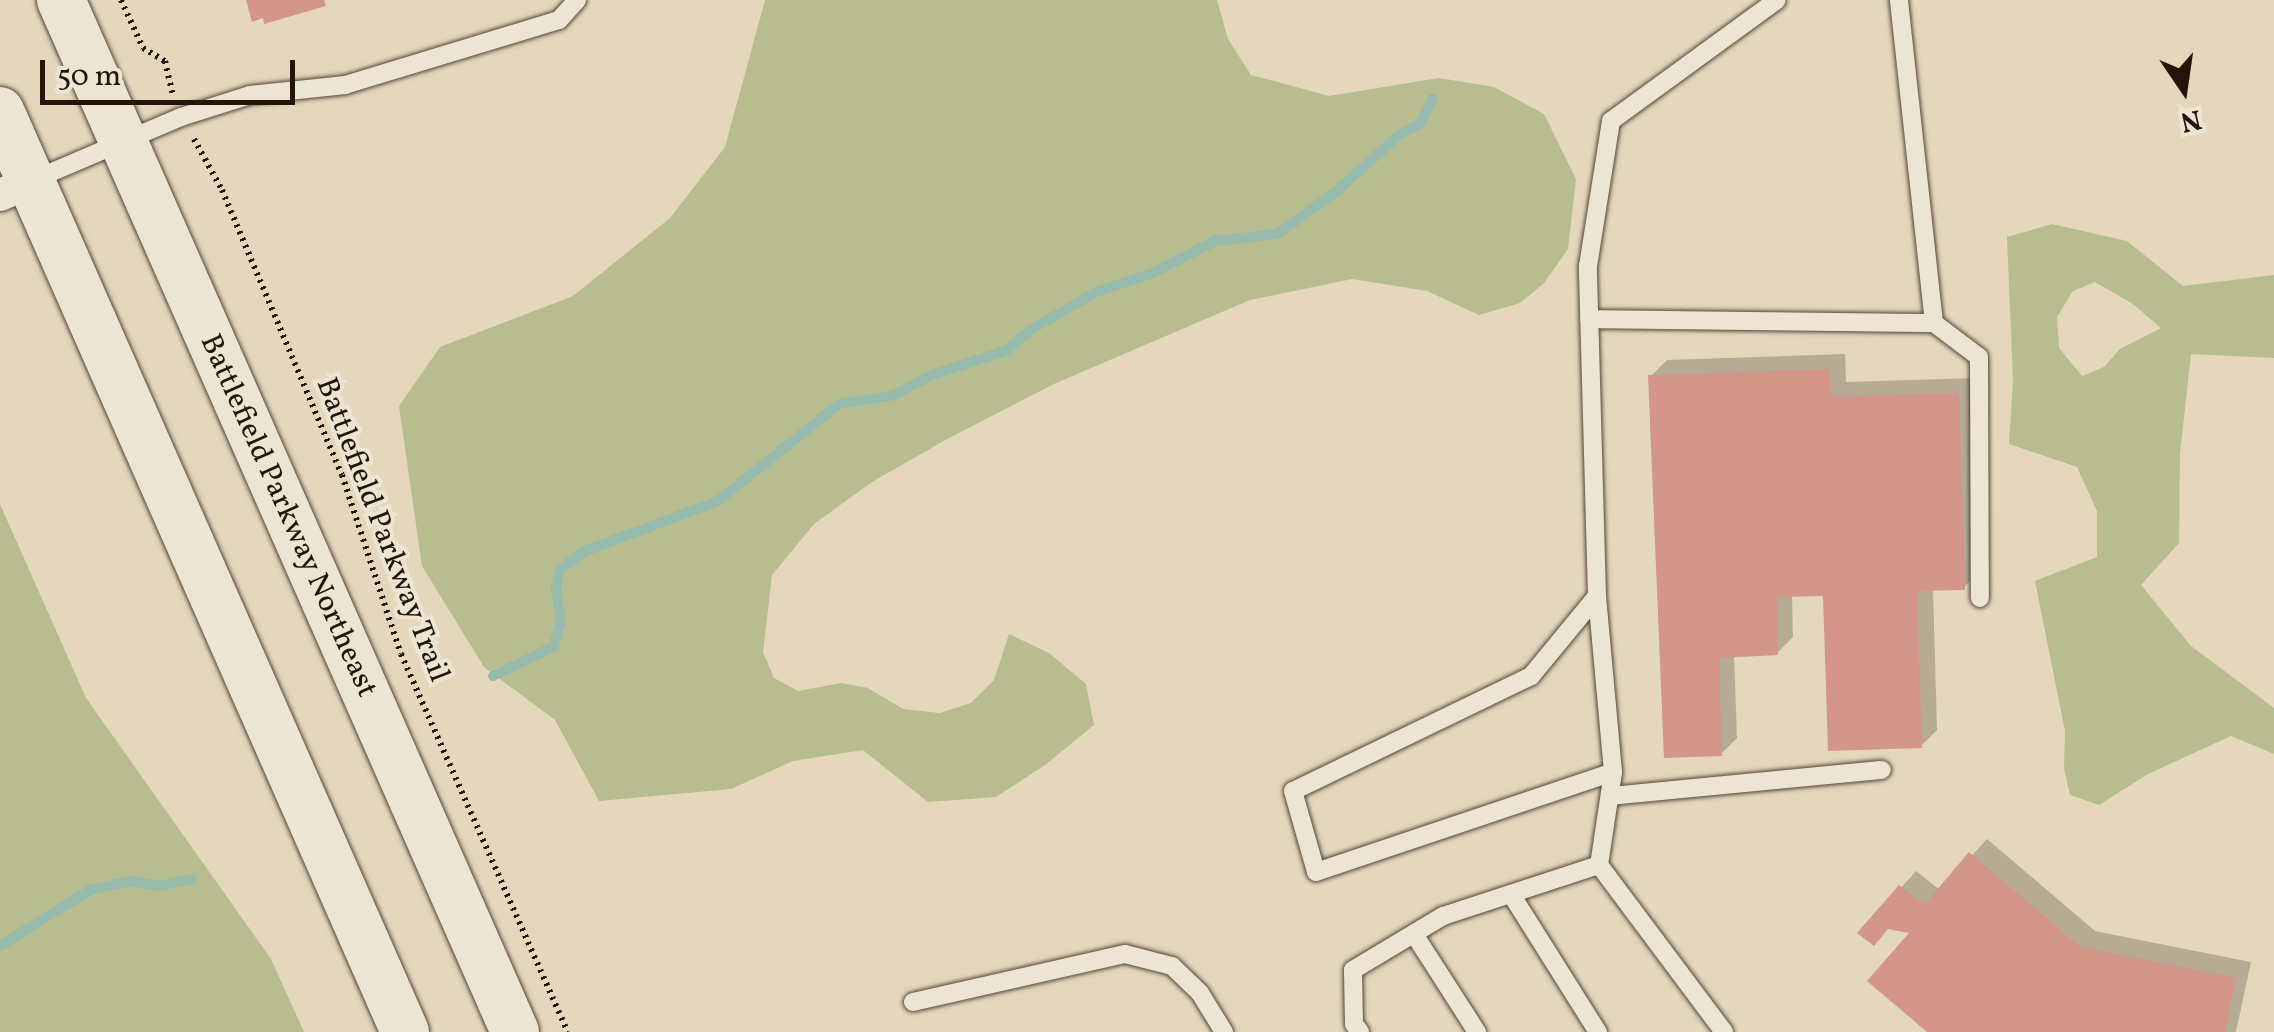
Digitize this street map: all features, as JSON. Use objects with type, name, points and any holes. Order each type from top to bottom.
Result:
[{"type":"main road","name":"Battlefield Parkway Northeast","points":[[61,0],[514,1032]]},
{"type":"main road","points":[[0,111],[15,188],[405,1032]]},
{"type":"lane","points":[[15,188],[126,144],[181,117],[250,95],[345,85],[559,20],[577,0]]},
{"type":"lane","points":[[1724,1032],[1599,865],[1614,772],[1597,596],[1588,266],[1611,121],[1776,0]]},
{"type":"lane","points":[[1900,0],[1934,323]]},
{"type":"lane","points":[[1589,319],[1934,323],[1978,357],[1980,598]]},
{"type":"lane","points":[[1597,596],[1530,676],[1292,791],[1316,872],[1614,772]]},
{"type":"lane","points":[[1610,796],[1882,770]]},
{"type":"lane","points":[[1360,1032],[1354,1024],[1352,970],[1443,916],[1599,865]]},
{"type":"lane","points":[[1510,894],[1598,1032]]},
{"type":"lane","points":[[1414,934],[1477,1032]]},
{"type":"lane","points":[[913,1002],[1125,954],[1172,966],[1200,994],[1224,1032]]},
{"type":"path","name":"Battlefield Parkway Trail","points":[[121,0],[144,48],[164,61],[165,79],[181,117],[222,190],[342,475],[401,654],[568,1032]]},
{"type":"green space","points":[[765,0],[1217,0],[1228,39],[1251,75],[1329,96],[1439,78],[1494,87],[1544,114],[1576,179],[1568,249],[1544,283],[1520,303],[1479,315],[1427,291],[1352,279],[1250,300],[1054,384],[872,482],[814,524],[772,575],[763,652],[774,678],[798,691],[841,683],[868,688],[903,709],[940,713],[971,703],[994,680],[1009,634],[1049,653],[1086,684],[1094,725],[1045,765],[996,797],[928,802],[863,750],[793,761],[731,789],[599,801],[555,720],[484,667],[422,566],[399,406],[440,347],[573,296],[670,218],[725,147]]},
{"type":"green space","points":[[2052,224],[2127,241],[2183,286],[2274,275],[2274,358],[2191,354],[2180,453],[2179,543],[2141,585],[2191,646],[2274,708],[2274,754],[2231,736],[2148,774],[2099,805],[2070,795],[2064,769],[2065,731],[2035,581],[2097,557],[2097,511],[2077,467],[2009,444],[2013,380],[2007,237]],"holes":[[[2095,282],[2133,304],[2161,328],[2120,349],[2104,367],[2082,376],[2059,348],[2057,317],[2073,291]]]},
{"type":"green space","points":[[0,504],[86,698],[271,959],[304,1032],[0,1032]]},
{"type":"building","points":[[246,0],[324,0],[326,6],[264,24],[263,18],[252,22]]},
{"type":"building","points":[[1830,369],[1831,397],[1959,393],[1965,590],[1917,591],[1922,748],[1828,751],[1823,596],[1777,597],[1778,655],[1719,658],[1722,756],[1664,758],[1648,375]]},
{"type":"building","points":[[1969,852],[2079,946],[2236,978],[2225,1032],[1927,1032],[1867,981],[1909,933],[1888,929],[1874,946],[1857,933],[1899,885],[1924,905]]},
{"type":"waterway","points":[[493,676],[553,647],[561,622],[556,589],[560,569],[585,551],[718,501],[839,404],[894,395],[932,375],[1005,351],[1032,329],[1096,292],[1151,274],[1215,241],[1277,234],[1338,190],[1400,134],[1420,124],[1432,99]]},
{"type":"waterway","points":[[0,946],[90,890],[131,881],[160,886],[191,879]]}]
